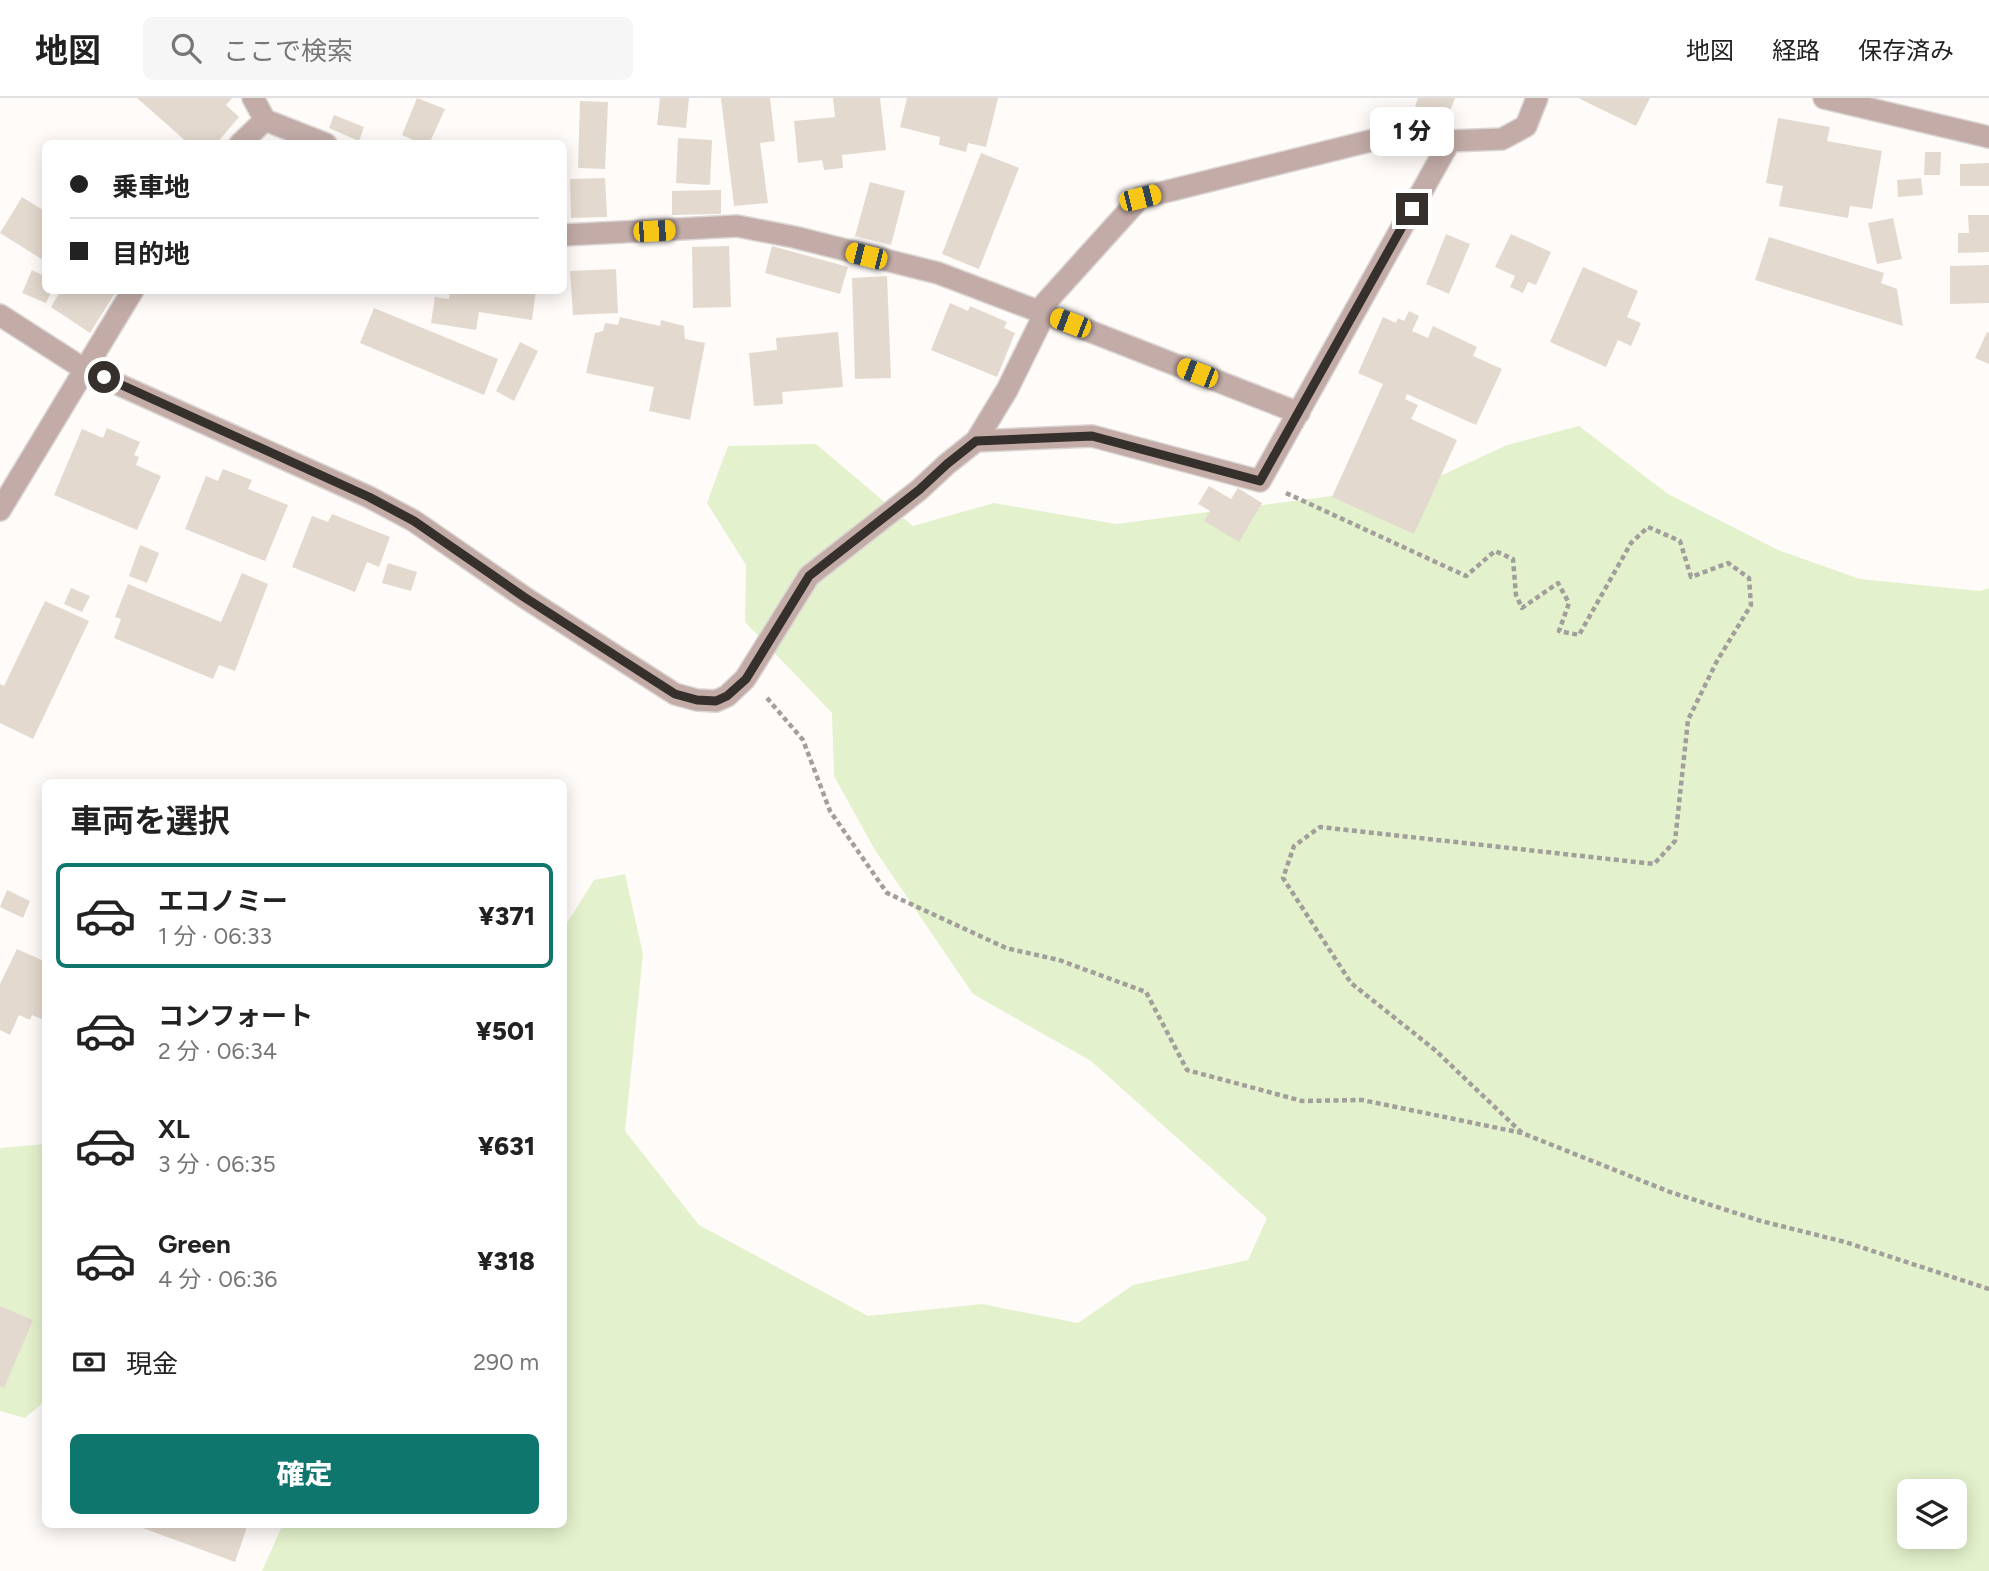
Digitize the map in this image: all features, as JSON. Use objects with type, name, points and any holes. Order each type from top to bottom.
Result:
[{"type":"street","points":[[253,98],[265,120],[316,140]]},
{"type":"street","points":[[0,315],[84,369],[369,497],[414,521],[524,597],[675,694],[697,700],[716,701],[727,696],[746,679],[809,576],[919,490],[976,441],[1007,390],[1042,312],[1140,198],[1394,135],[1450,141],[1502,139],[1526,127],[1537,98]]},
{"type":"street","points":[[1824,98],[1989,137]]},
{"type":"street","points":[[244,140],[265,120]]},
{"type":"street","points":[[976,441],[1092,436],[1260,481],[1450,141]]},
{"type":"street","points":[[567,234],[737,226],[794,237],[938,274],[1298,413]]},
{"type":"street","points":[[0,510],[131,294]]},
{"type":"path","points":[[1260,481],[1466,576],[1495,551],[1513,559],[1516,595],[1522,608],[1558,583],[1569,603],[1559,631],[1569,634],[1580,635],[1631,543],[1648,527],[1680,541],[1691,577],[1728,563],[1749,578],[1751,605],[1717,661],[1688,720],[1675,841],[1654,864],[1320,827],[1294,846],[1283,878],[1351,983],[1435,1050],[1522,1133]]},
{"type":"path","points":[[746,679],[771,701],[803,740],[830,811],[887,893],[1006,948],[1059,960],[1146,992],[1187,1070],[1302,1101],[1362,1100],[1522,1133],[1670,1192],[1761,1221],[1845,1242],[1989,1289]]},
{"type":"green space","points":[[1579,426],[1668,494],[1778,550],[1860,579],[1980,591],[1989,588],[1989,1571],[262,1571],[281,1528],[567,1528],[567,923],[594,880],[625,874],[643,954],[625,1131],[699,1225],[868,1316],[982,1304],[1078,1323],[1133,1285],[1248,1260],[1267,1218],[1091,1061],[973,994],[875,850],[834,776],[832,713],[745,622],[746,565],[707,503],[728,446],[816,444],[913,526],[994,503],[1116,524],[1423,484],[1507,445]]},
{"type":"green space","points":[[42,1144],[42,1404],[25,1418],[0,1411],[0,1148]]},
{"type":"building","points":[[137,98],[232,98],[226,105],[239,117],[219,140],[184,140]]},
{"type":"building","points":[[417,98],[445,109],[431,140],[413,140],[402,135]]},
{"type":"building","points":[[660,98],[689,98],[686,128],[657,125]]},
{"type":"building","points":[[721,98],[770,98],[775,141],[760,143],[768,203],[734,206]]},
{"type":"building","points":[[833,98],[880,98],[886,150],[842,155],[843,168],[824,170],[822,160],[798,163],[794,121],[835,117]]},
{"type":"building","points":[[907,98],[998,98],[986,147],[968,143],[966,152],[939,145],[940,137],[900,127]]},
{"type":"building","points":[[1418,98],[1455,98],[1447,119],[1415,106]]},
{"type":"building","points":[[1578,98],[1650,98],[1636,126]]},
{"type":"building","points":[[580,101],[608,102],[605,169],[578,168]]},
{"type":"building","points":[[334,115],[364,127],[359,140],[329,128]]},
{"type":"building","points":[[1778,118],[1830,127],[1827,141],[1882,151],[1872,209],[1850,206],[1848,218],[1779,206],[1783,186],[1766,183]]},
{"type":"building","points":[[678,138],[712,140],[710,185],[676,183]]},
{"type":"building","points":[[1925,152],[1941,152],[1940,175],[1924,175]]},
{"type":"building","points":[[981,153],[1019,168],[979,269],[942,254]]},
{"type":"building","points":[[1989,163],[1989,186],[1960,186],[1960,164]]},
{"type":"building","points":[[605,178],[607,217],[571,218],[570,179]]},
{"type":"building","points":[[1921,178],[1923,195],[1898,197],[1897,180]]},
{"type":"building","points":[[870,182],[905,191],[891,245],[855,236]]},
{"type":"building","points":[[721,190],[721,214],[672,215],[672,191]]},
{"type":"building","points":[[22,197],[42,210],[42,259],[0,233]]},
{"type":"building","points":[[1968,215],[1989,215],[1989,252],[1958,253],[1958,233],[1969,233]]},
{"type":"building","points":[[1893,218],[1902,259],[1877,264],[1868,223]]},
{"type":"building","points":[[1446,234],[1470,244],[1449,294],[1426,284]]},
{"type":"building","points":[[1511,234],[1551,252],[1536,285],[1528,282],[1523,293],[1510,287],[1515,276],[1495,267]]},
{"type":"building","points":[[1769,237],[1884,273],[1881,283],[1897,289],[1903,326],[1755,280]]},
{"type":"building","points":[[729,246],[731,307],[693,308],[692,247]]},
{"type":"building","points":[[772,246],[848,267],[840,294],[765,273]]},
{"type":"building","points":[[1989,265],[1989,303],[1950,304],[1950,266]]},
{"type":"building","points":[[1583,267],[1638,291],[1627,317],[1641,323],[1631,346],[1618,340],[1606,367],[1550,342]]},
{"type":"building","points":[[616,269],[618,313],[573,315],[570,271]]},
{"type":"building","points":[[32,270],[42,275],[42,294],[50,294],[46,303],[22,293]]},
{"type":"building","points":[[887,276],[891,378],[855,379],[852,278]]},
{"type":"building","points":[[59,294],[114,294],[90,333],[51,307]]},
{"type":"building","points":[[450,294],[535,294],[532,320],[479,312],[476,330],[431,323],[435,297],[449,299]]},
{"type":"building","points":[[950,303],[968,311],[970,306],[1007,322],[1004,328],[1015,333],[997,377],[931,350]]},
{"type":"building","points":[[374,308],[498,359],[484,395],[360,343]]},
{"type":"building","points":[[1409,311],[1419,316],[1412,331],[1428,338],[1433,326],[1477,347],[1473,356],[1502,369],[1476,425],[1407,394],[1405,399],[1418,405],[1411,419],[1457,440],[1414,534],[1332,497],[1383,384],[1358,373],[1383,317],[1396,323],[1398,318],[1404,321]]},
{"type":"building","points":[[620,317],[660,326],[661,320],[684,326],[685,339],[705,343],[690,420],[649,411],[654,387],[586,373],[595,333],[603,331],[605,323],[618,325]]},
{"type":"building","points":[[838,332],[843,387],[782,392],[783,404],[754,406],[749,353],[777,350],[776,338]]},
{"type":"building","points":[[1987,332],[1989,333],[1989,364],[1975,358]]},
{"type":"building","points":[[520,342],[538,351],[514,401],[496,391]]},
{"type":"building","points":[[107,428],[140,442],[134,455],[139,457],[136,465],[161,476],[137,530],[54,495],[82,429],[103,438]]},
{"type":"building","points":[[223,469],[252,480],[248,489],[288,505],[265,561],[185,529],[206,476],[218,481]]},
{"type":"building","points":[[1209,486],[1231,499],[1238,488],[1262,503],[1239,542],[1204,521],[1210,511],[1198,504]]},
{"type":"building","points":[[332,514],[390,537],[379,567],[367,562],[355,592],[292,567],[312,516],[328,522]]},
{"type":"building","points":[[140,545],[159,553],[147,583],[129,576]]},
{"type":"building","points":[[388,563],[417,572],[411,591],[382,583]]},
{"type":"building","points":[[242,573],[268,584],[235,671],[219,665],[213,679],[114,638],[121,619],[115,617],[128,584],[221,622]]},
{"type":"building","points":[[71,588],[90,596],[82,612],[64,604]]},
{"type":"building","points":[[45,601],[89,621],[33,739],[0,723],[0,684],[4,686]]},
{"type":"building","points":[[7,890],[30,901],[23,918],[0,907]]},
{"type":"building","points":[[17,949],[42,960],[42,1019],[32,1015],[30,1020],[19,1015],[10,1035],[0,1030],[0,984]]},
{"type":"building","points":[[0,1306],[33,1320],[4,1388],[0,1386]]},
{"type":"building","points":[[143,1528],[247,1528],[235,1562]]},
{"type":"route","points":[[104,377],[369,497],[414,521],[524,597],[675,694],[697,700],[716,701],[727,696],[746,679],[809,576],[919,490],[976,441],[1092,436],[1260,481],[1412,209]]}]
